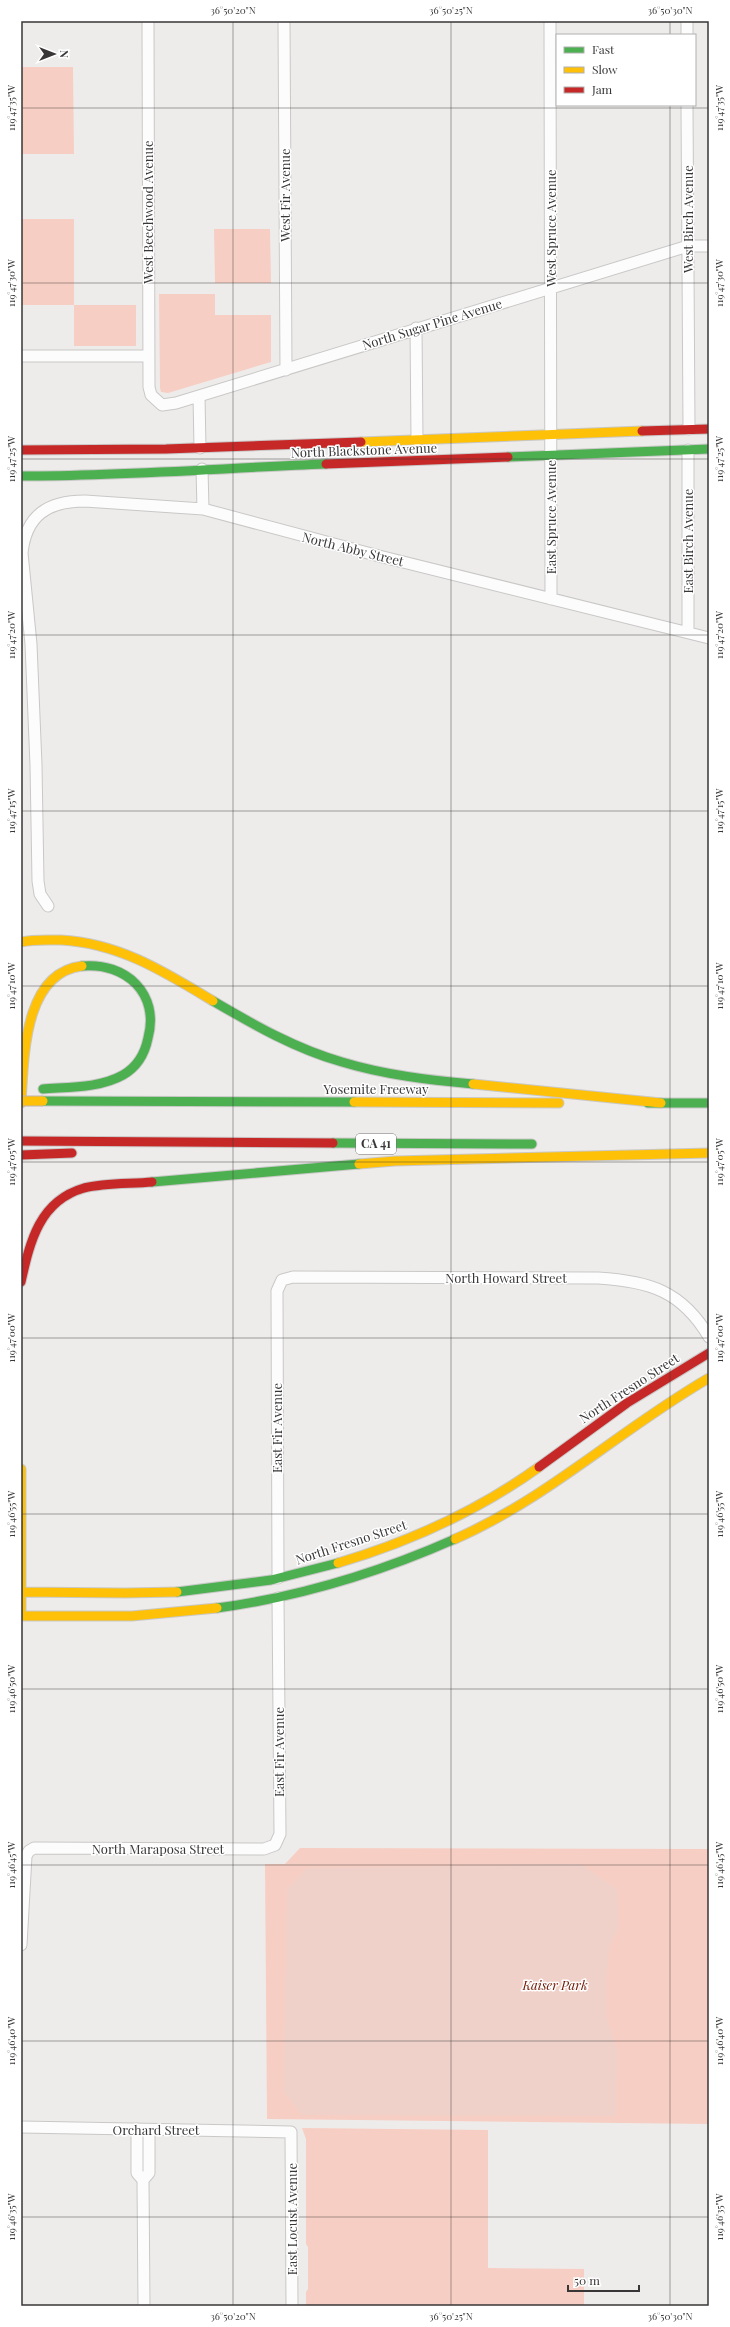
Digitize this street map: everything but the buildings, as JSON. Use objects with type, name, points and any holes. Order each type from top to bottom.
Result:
[{"type":"main road","name":"North Blackstone Avenue","points":[[21,450],[198,453],[318,444],[412,447],[552,434],[709,429]]},
{"type":"main road","points":[[202,469],[214,458],[296,454],[318,444]]},
{"type":"main road","points":[[368,463],[388,453],[412,447]]},
{"type":"main road","name":"North Blackstone Avenue","points":[[21,476],[116,475],[202,469],[709,449]]},
{"type":"main road","points":[[116,475],[160,462]]},
{"type":"main road","points":[[21,942],[28,940],[66,940],[97,944],[123,951],[152,963],[286,1041],[317,1054],[357,1067],[426,1080],[661,1103]]},
{"type":"main road","points":[[21,1102],[31,1015],[37,1000],[50,982],[70,968],[90,964],[107,966],[128,976],[142,990],[151,1014],[151,1035],[139,1062],[118,1078],[105,1082],[32,1089]]},
{"type":"main road","name":"Yosemite Freeway","points":[[21,1102],[709,1103]]},
{"type":"main road","name":"CA 41","points":[[21,1141],[542,1144]]},
{"type":"main road","points":[[114,1151],[343,1143]]},
{"type":"main road","points":[[637,1145],[709,1146]]},
{"type":"main road","points":[[21,1154],[83,1152]]},
{"type":"main road","points":[[21,1282],[31,1238],[44,1214],[63,1196],[89,1188],[395,1161],[709,1153]]},
{"type":"main road","name":"North Fresno Street","points":[[21,1592],[166,1592],[213,1589],[278,1578],[356,1557],[405,1540],[480,1504],[509,1488],[651,1387],[709,1353]]},
{"type":"main road","points":[[21,1616],[125,1616],[176,1613],[278,1598],[366,1575],[442,1546],[502,1515],[550,1486],[661,1406],[709,1378]]},
{"type":"main road","points":[[21,1469],[21,1611]]},
{"type":"main road","points":[[278,1598],[288,1585],[349,1569],[356,1557]]},
{"type":"main road","points":[[226,1597],[268,1589],[274,1585],[278,1578]]},
{"type":"main road","points":[[176,1613],[187,1602],[211,1599]]},
{"type":"street","name":"West Beechwood Avenue","points":[[148,21],[149,387],[156,402]]},
{"type":"street","name":"West Fir Avenue","points":[[284,21],[286,370]]},
{"type":"street","name":"West Spruce Avenue","points":[[550,21],[552,434]]},
{"type":"street","points":[[687,21],[687,34]]},
{"type":"street","name":"West Birch Avenue","points":[[687,106],[688,430]]},
{"type":"street","name":"North Sugar Pine Avenue","points":[[156,402],[169,405],[286,370],[416,328],[688,246],[709,246]]},
{"type":"street","points":[[412,447],[416,328]]},
{"type":"street","points":[[21,356],[149,356]]},
{"type":"street","points":[[198,453],[199,396]]},
{"type":"street","name":"East Spruce Avenue","points":[[551,598],[552,434]]},
{"type":"street","name":"East Birch Avenue","points":[[688,450],[688,632]]},
{"type":"street","points":[[202,469],[203,509]]},
{"type":"street","name":"North Abby Street","points":[[48,906],[40,894],[38,881],[36,765],[31,644],[22,553],[23,540],[34,519],[47,508],[66,502],[203,509],[709,638]]},
{"type":"street","name":"North Howard Street","points":[[282,1280],[293,1277],[598,1278],[626,1281],[650,1286],[672,1295],[692,1312],[709,1337]]},
{"type":"street","name":"East Fir Avenue","points":[[278,1578],[277,1291],[282,1280]]},
{"type":"street","name":"East Fir Avenue","points":[[278,1598],[280,1834]]},
{"type":"street","name":"North Maraposa Street","points":[[21,1945],[26,1856],[29,1851],[34,1848],[264,1849],[275,1845],[280,1834]]},
{"type":"street","name":"Orchard Street","points":[[21,2127],[291,2132]]},
{"type":"street","points":[[137,2129],[136,2173],[143,2180]]},
{"type":"street","points":[[144,2306],[143,2180],[149,2173],[149,2130]]},
{"type":"street","name":"East Locust Avenue","points":[[291,2132],[292,2306]]},
{"type":"green space","points":[[21,67],[73,67],[74,154],[21,154]]},
{"type":"green space","points":[[21,219],[74,219],[74,305],[21,305]]},
{"type":"green space","points":[[214,229],[270,229],[271,283],[215,283]]},
{"type":"green space","points":[[159,294],[215,294],[215,315],[271,315],[271,362],[168,393],[161,392]]},
{"type":"green space","points":[[74,305],[136,305],[136,346],[74,346]]},
{"type":"green space","name":"Kaiser Park","points":[[300,1848],[709,1849],[709,2124],[267,2119],[265,1864],[285,1864]]},
{"type":"green space","points":[[302,2128],[488,2130],[488,2268],[584,2269],[584,2306],[306,2306],[306,2292],[308,2289],[308,2247],[306,2244],[306,2139]]},
{"type":"shaded area","name":"Kaiser Park","points":[[581,1864],[618,1890],[619,1927],[610,1947],[607,1971],[607,2017],[618,2052],[616,2116],[302,2115],[283,2091],[287,1889],[307,1868]]},
{"type":"traffic: fast","points":[[508,457],[709,449]]},
{"type":"traffic: fast","points":[[21,476],[59,476],[326,464]]},
{"type":"traffic: fast","points":[[43,1089],[94,1085],[114,1079],[128,1072],[136,1064],[147,1044],[150,1022],[149,1008],[144,995],[136,984],[125,975],[113,969],[98,966],[82,966]]},
{"type":"traffic: fast","points":[[213,1001],[276,1036],[325,1057],[358,1067],[391,1074],[473,1084]]},
{"type":"traffic: fast","points":[[43,1101],[354,1102]]},
{"type":"traffic: fast","points":[[648,1103],[709,1103]]},
{"type":"traffic: fast","points":[[333,1143],[532,1144]]},
{"type":"traffic: fast","points":[[152,1182],[359,1164]]},
{"type":"traffic: fast","points":[[217,1608],[278,1597],[338,1582],[397,1563],[455,1539]]},
{"type":"traffic: fast","points":[[177,1592],[271,1580],[338,1563]]},
{"type":"traffic: slow","points":[[361,442],[642,431]]},
{"type":"traffic: slow","points":[[21,942],[36,940],[82,942],[122,953],[159,970],[213,1001]]},
{"type":"traffic: slow","points":[[21,1103],[26,1042],[30,1021],[38,1001],[48,984],[63,972],[82,966]]},
{"type":"traffic: slow","points":[[473,1084],[661,1103]]},
{"type":"traffic: slow","points":[[21,1101],[43,1101]]},
{"type":"traffic: slow","points":[[354,1102],[559,1103]]},
{"type":"traffic: slow","points":[[359,1164],[395,1161],[709,1153]]},
{"type":"traffic: slow","points":[[455,1539],[489,1523],[553,1484],[646,1419],[709,1378]]},
{"type":"traffic: slow","points":[[338,1563],[365,1555],[417,1535],[443,1523],[468,1511],[516,1483],[539,1467]]},
{"type":"traffic: slow","points":[[21,1469],[21,1611]]},
{"type":"traffic: slow","points":[[21,1592],[177,1592]]},
{"type":"traffic: slow","points":[[21,1616],[132,1616],[217,1608]]},
{"type":"traffic: jam","points":[[642,431],[709,429]]},
{"type":"traffic: jam","points":[[21,450],[166,449],[361,442]]},
{"type":"traffic: jam","points":[[326,464],[508,457]]},
{"type":"traffic: jam","points":[[21,1141],[333,1143]]},
{"type":"traffic: jam","points":[[21,1155],[72,1153]]},
{"type":"traffic: jam","points":[[21,1282],[33,1238],[39,1225],[56,1203],[69,1194],[92,1186],[152,1182]]},
{"type":"traffic: jam","points":[[539,1467],[627,1403],[709,1353]]}]
